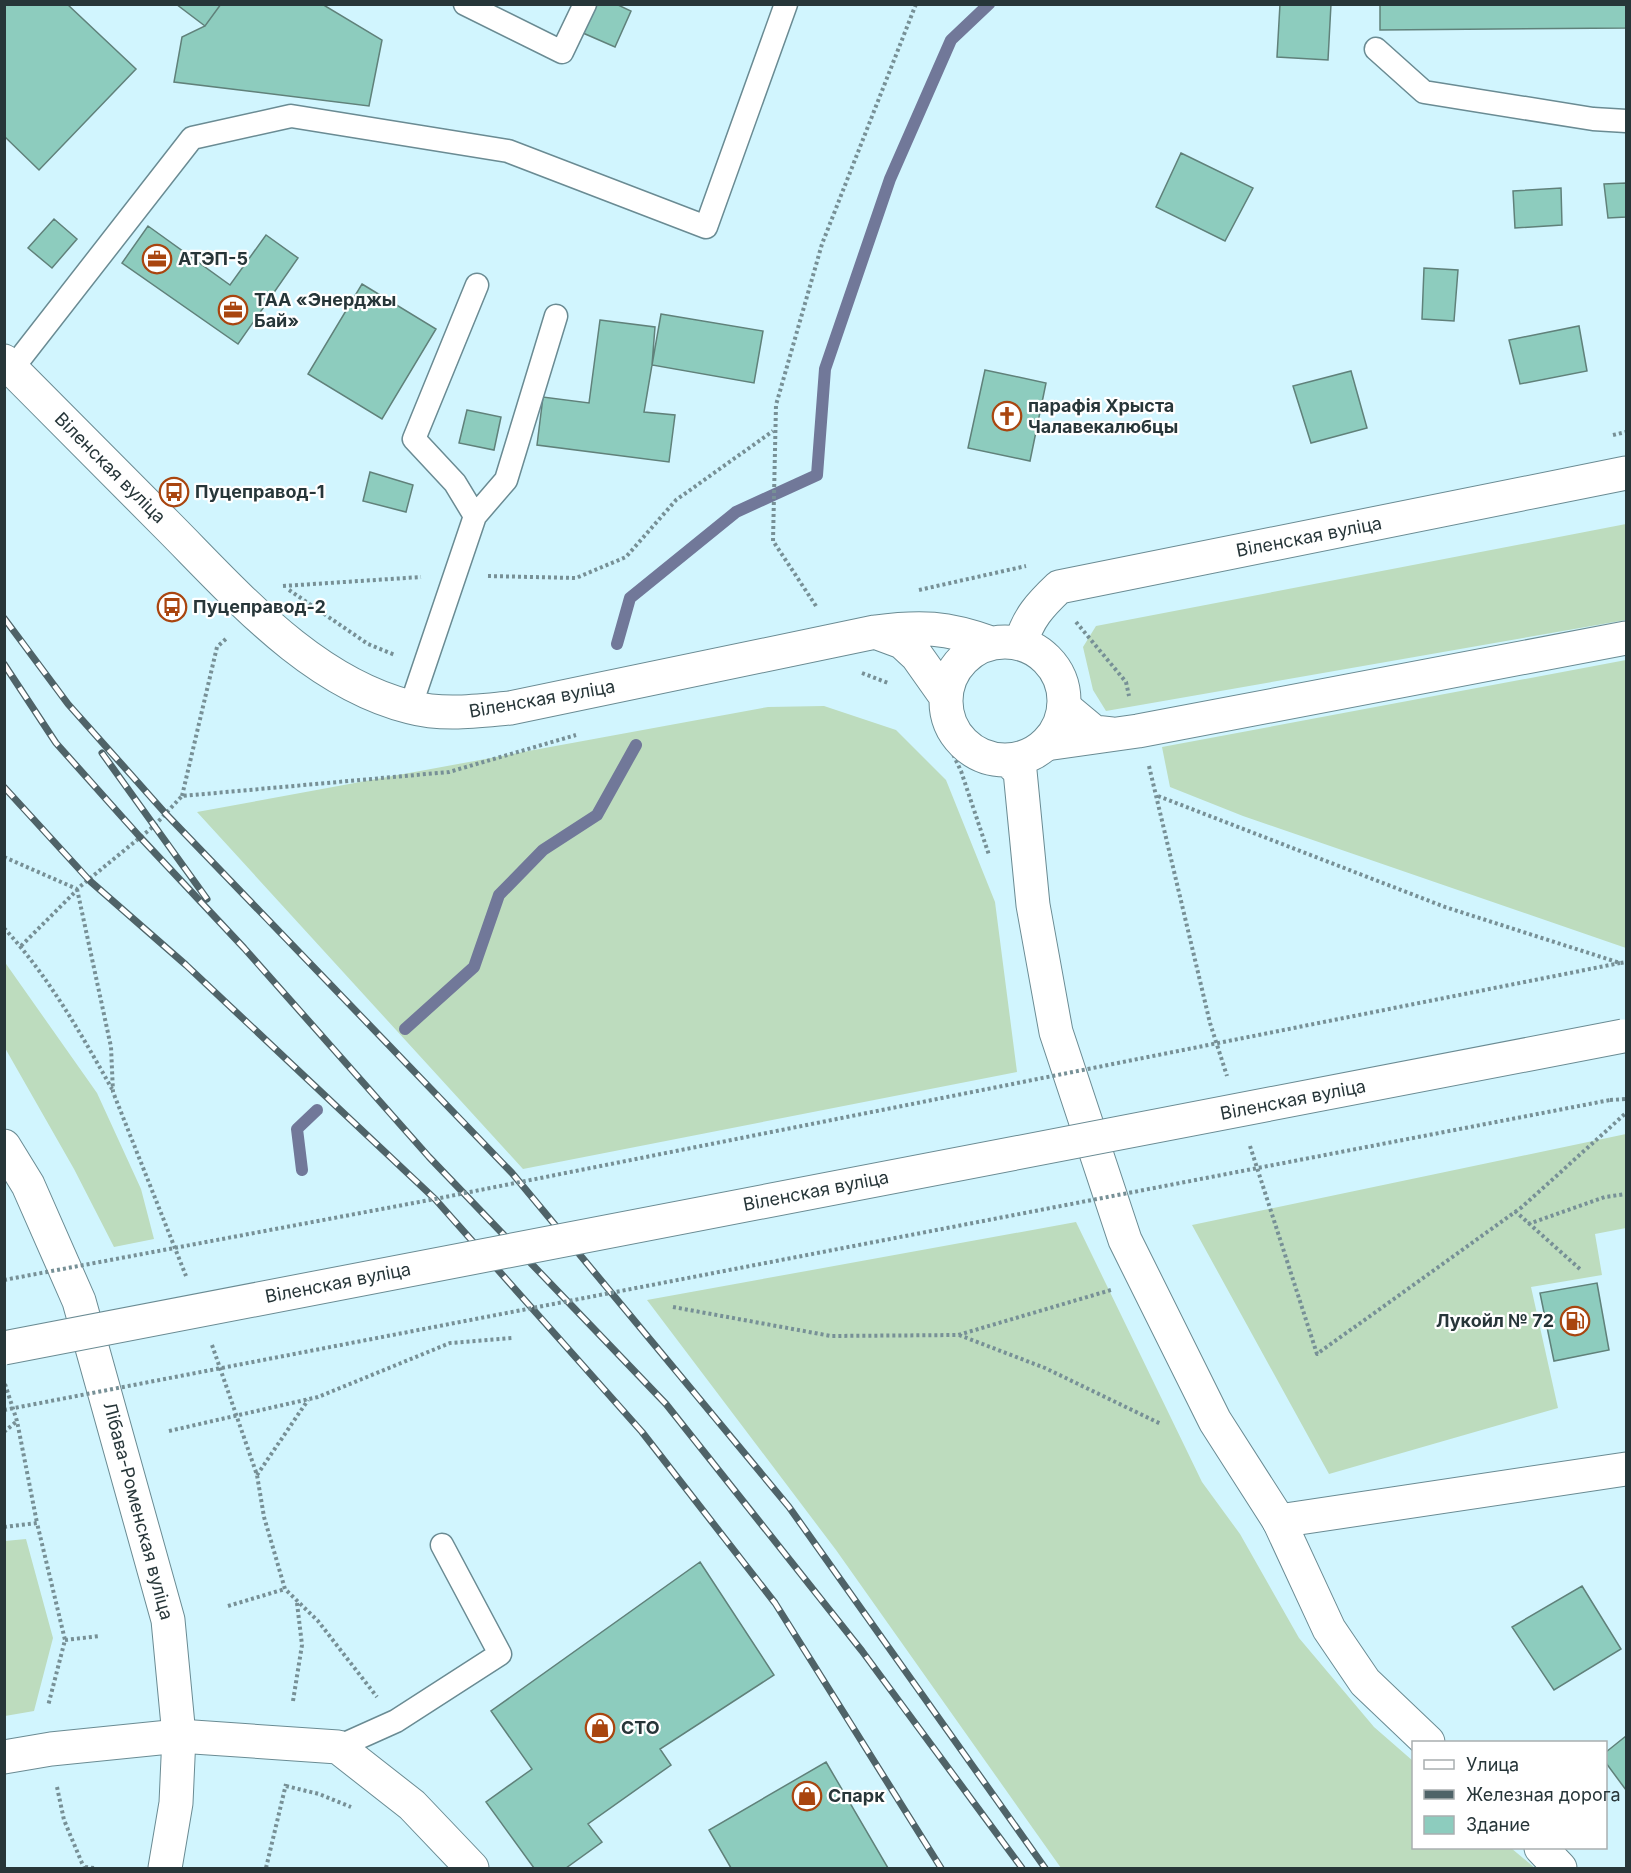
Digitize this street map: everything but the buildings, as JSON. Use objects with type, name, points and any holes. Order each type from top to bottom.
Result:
[{"type":"main road","name":"Віленская вуліца","points":[[8,365],[255,613],[325,668],[365,690],[410,708],[458,713],[510,708],[875,632],[919,626],[1006,643]]},
{"type":"main road","name":"Віленская вуліца","points":[[1059,587],[1626,473]]},
{"type":"main road","points":[[1059,587],[1006,643],[965,657],[949,682],[946,697],[947,712],[960,740],[974,751],[990,758],[1027,754],[1126,732],[1626,638]]},
{"type":"main road","points":[[875,632],[902,642],[917,656],[946,697]]},
{"type":"main road","points":[[1006,643],[1047,658],[1056,669],[1062,683],[1064,707],[1059,727],[1027,754],[1020,771],[1024,793],[1033,905],[1056,1032],[1125,1240],[1215,1421],[1279,1521],[1329,1629],[1365,1682],[1426,1741]]},
{"type":"main road","points":[[1064,707],[1094,732],[1126,732]]},
{"type":"main road","name":"Віленская вуліца","points":[[4,1348],[1625,1036]]},
{"type":"main road","name":"Лібава-Роменская вуліца","points":[[4,1146],[28,1185],[79,1301],[168,1620],[179,1736],[176,1803],[165,1869]]},
{"type":"main road","points":[[1279,1521],[1626,1469]]},
{"type":"main road","points":[[4,1757],[51,1749],[179,1736],[338,1747],[412,1805],[472,1869]]},
{"type":"main road","points":[[1542,1849],[1560,1869]]},
{"type":"lane","points":[[465,4],[562,52],[585,4]]},
{"type":"lane","points":[[8,365],[192,138],[291,116],[508,151],[706,227],[786,4]]},
{"type":"lane","points":[[1376,49],[1424,92],[1593,119],[1626,121]]},
{"type":"lane","points":[[476,516],[455,483],[414,439],[477,285]]},
{"type":"lane","points":[[410,708],[476,516],[506,480],[556,316]]},
{"type":"lane","points":[[338,1747],[396,1721],[501,1654],[442,1545]]},
{"type":"path","points":[[820,612],[773,541],[776,405],[822,244],[916,4]]},
{"type":"path","points":[[283,586],[456,575],[576,578],[626,557],[676,500],[774,431]]},
{"type":"path","points":[[1059,587],[1068,613],[1126,682],[1126,732],[1158,796],[1210,1023],[1228,1080]]},
{"type":"path","points":[[860,672],[895,687]]},
{"type":"path","points":[[941,730],[961,771],[991,862]]},
{"type":"path","points":[[21,946],[77,889],[154,826],[182,796],[449,772],[582,733]]},
{"type":"path","points":[[1158,796],[1445,907],[1620,963]]},
{"type":"path","points":[[4,857],[77,889]]},
{"type":"path","points":[[4,928],[21,946],[66,1007],[113,1092]]},
{"type":"path","points":[[4,1280],[435,1199],[1626,962]]},
{"type":"path","points":[[1038,1070],[1042,1082]]},
{"type":"path","points":[[4,1410],[1610,1100],[1626,1099]]},
{"type":"path","points":[[1247,1137],[1317,1354],[1515,1211],[1626,1113]]},
{"type":"path","points":[[1079,1193],[1083,1205]]},
{"type":"path","points":[[1528,1224],[1605,1197],[1626,1194]]},
{"type":"path","points":[[1515,1211],[1581,1270]]},
{"type":"path","points":[[674,1307],[831,1336],[958,1335],[1118,1288]]},
{"type":"path","points":[[958,1335],[1045,1368],[1161,1424]]},
{"type":"path","points":[[169,1431],[309,1399],[450,1343],[512,1338]]},
{"type":"path","points":[[4,1383],[17,1421],[37,1523],[65,1640],[48,1706]]},
{"type":"path","points":[[257,1475],[309,1399]]},
{"type":"path","points":[[4,1432],[17,1421]]},
{"type":"path","points":[[4,1527],[37,1523]]},
{"type":"path","points":[[228,1606],[285,1588]]},
{"type":"path","points":[[293,1701],[302,1645],[297,1602]]},
{"type":"path","points":[[65,1640],[100,1636]]},
{"type":"path","points":[[266,1869],[287,1780]]},
{"type":"path","points":[[57,1786],[64,1820],[85,1868],[94,1869]]},
{"type":"path","points":[[286,1786],[319,1794],[359,1810]]},
{"type":"green space","points":[[1626,524],[1626,620],[1106,711],[1093,690],[1083,647],[1096,626]]},
{"type":"green space","points":[[1626,660],[1626,948],[1243,816],[1170,787],[1162,747]]},
{"type":"green space","points":[[824,706],[896,730],[946,780],[995,902],[1017,1072],[523,1169],[197,812],[768,707]]},
{"type":"green space","points":[[4,961],[97,1093],[141,1189],[154,1239],[114,1247],[74,1169],[5,1048]]},
{"type":"green space","points":[[1626,1134],[1626,1228],[1595,1234],[1602,1275],[1531,1287],[1558,1408],[1329,1474],[1192,1225]]},
{"type":"green space","points":[[1076,1222],[1202,1482],[1240,1534],[1299,1638],[1374,1727],[1412,1760],[1412,1849],[1512,1849],[1535,1868],[1061,1868],[836,1550],[647,1300]]},
{"type":"green space","points":[[26,1539],[53,1638],[34,1711],[5,1716],[5,1541]]},
{"type":"waterway","points":[[617,644],[630,598],[736,512],[817,475],[825,369],[890,179],[951,40],[989,4]]},
{"type":"waterway","points":[[405,1029],[474,967],[499,895],[543,850],[597,815],[636,745]]},
{"type":"waterway","points":[[302,1170],[297,1129],[317,1110]]},
{"type":"railway","points":[[4,618],[68,704],[166,814],[512,1173],[789,1507],[1045,1868]]},
{"type":"railway","points":[[4,664],[56,743],[140,837],[244,948],[429,1157],[666,1404],[862,1651],[1022,1868]]},
{"type":"railway","points":[[102,753],[207,899]]},
{"type":"railway","points":[[4,787],[90,881],[186,965],[435,1199],[642,1432],[775,1603],[941,1868]]},
{"type":"place","name":"АТЭП-5","points":[[157,259]]},
{"type":"place","name":"ТАА «Энерджы Бай»","points":[[233,310]]},
{"type":"place","name":"парафія Хрыста Чалавекалюбцы","points":[[1007,416]]},
{"type":"place","name":"Пуцеправод-1","points":[[174,492]]},
{"type":"place","name":"Пуцеправод-2","points":[[172,607]]},
{"type":"place","name":"Лукойл № 72","points":[[1575,1321]]},
{"type":"place","name":"СТО","points":[[600,1728]]},
{"type":"place","name":"Спарк","points":[[807,1796]]}]
